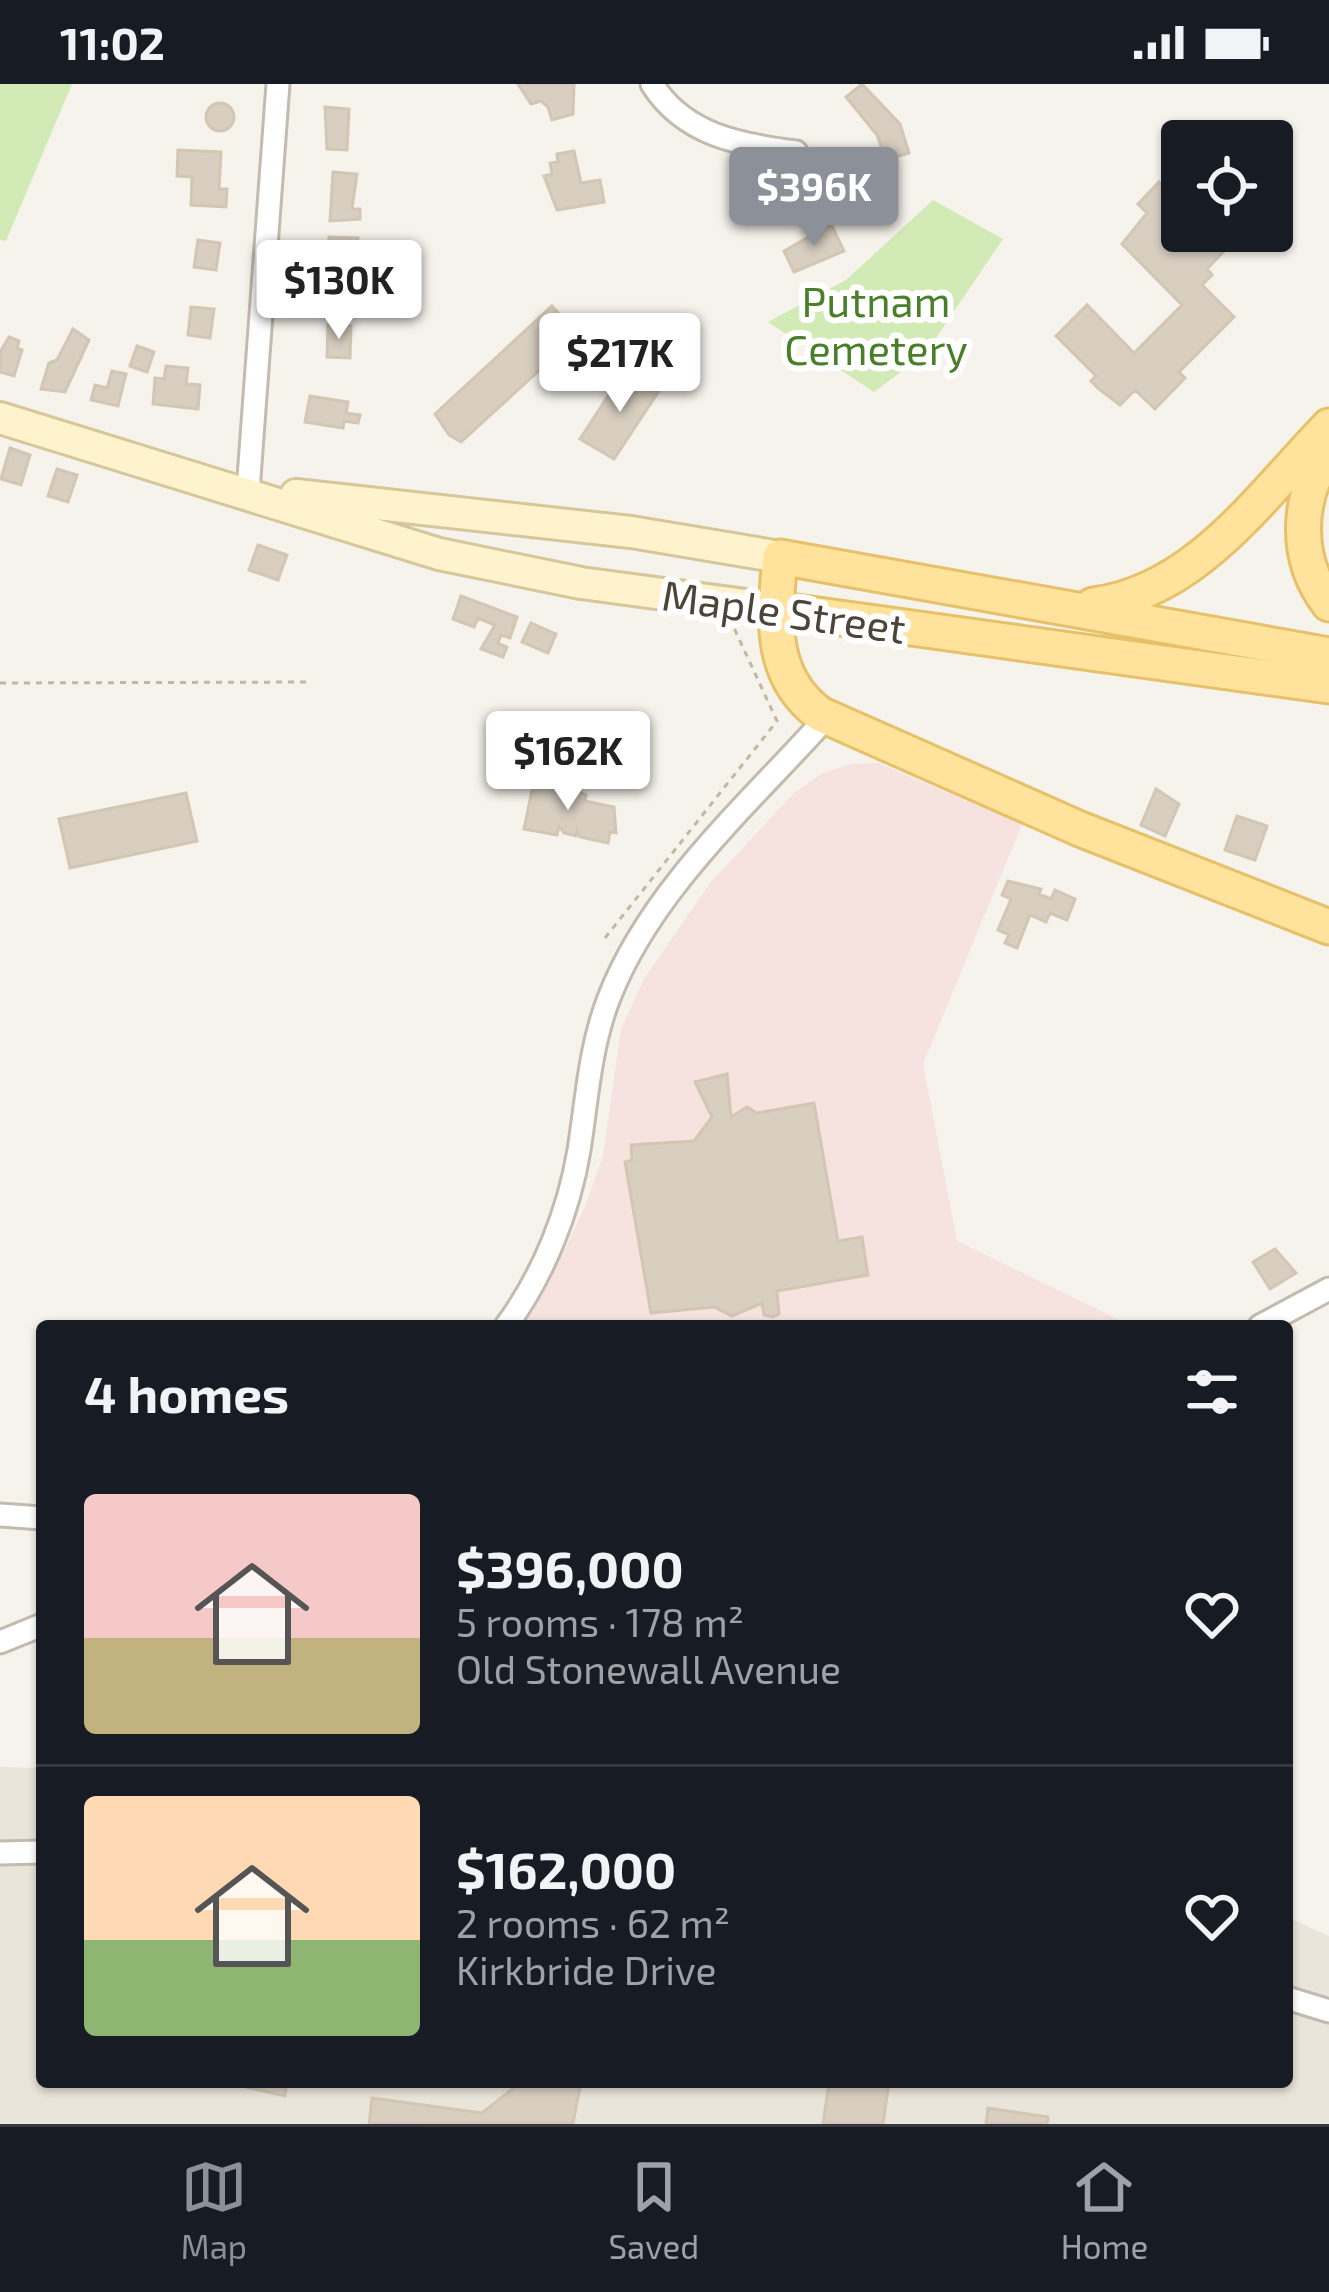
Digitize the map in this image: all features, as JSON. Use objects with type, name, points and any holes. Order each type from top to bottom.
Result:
[{"type":"main road","name":"Maple Street","points":[[0,418],[248,491],[418,548],[514,572],[775,620],[1329,686]]},
{"type":"main road","points":[[1058,607],[1122,600],[1175,579],[1329,426]]},
{"type":"main road","points":[[1329,452],[1312,475],[1303,536],[1308,566],[1329,604]]},
{"type":"main road","name":"Maple Street","points":[[248,491],[631,532],[1329,655]]},
{"type":"main road","points":[[779,556],[775,620],[792,686],[826,718],[1080,829],[1329,927]]},
{"type":"street","points":[[248,491],[278,84]]},
{"type":"street","points":[[652,84],[677,112],[711,134],[742,145],[796,152]]},
{"type":"street","points":[[510,1320],[533,1282],[568,1196],[594,1052],[620,970],[658,908],[826,718]]},
{"type":"street","points":[[1271,1320],[1329,1289]]},
{"type":"street","points":[[0,1515],[36,1518]]},
{"type":"street","points":[[0,1642],[36,1627]]},
{"type":"street","points":[[0,1853],[36,1852]]},
{"type":"street","points":[[1293,2000],[1329,2011]]},
{"type":"path","points":[[605,938],[648,878],[769,737],[777,721],[772,704],[733,628],[775,620]]},
{"type":"path","points":[[0,683],[309,682]]},
{"type":"shaded area","points":[[878,763],[1022,824],[923,1064],[957,1241],[1120,1320],[519,1320],[563,1254],[586,1204],[603,1156],[621,1029],[644,979],[710,883],[794,793],[823,773],[851,764]]},
{"type":"shaded area","points":[[0,1767],[36,1768],[36,2088],[1293,2088],[1293,1920],[1329,1936],[1329,2124],[0,2124]]},
{"type":"green space","points":[[0,84],[72,84],[6,241],[0,240]]},
{"type":"green space","name":"Putnam Cemetery","points":[[933,200],[1003,239],[925,354],[874,392],[768,322],[846,280]]},
{"type":"building","points":[[518,84],[574,84],[573,114],[552,120],[548,107],[541,101],[531,104]]},
{"type":"building","points":[[862,84],[900,124],[909,153],[886,160],[877,135],[846,97]]},
{"type":"building","points":[[220,103],[230,107],[234,117],[230,127],[220,131],[210,127],[206,117],[210,107]]},
{"type":"building","points":[[325,107],[349,109],[347,150],[327,149]]},
{"type":"building","points":[[178,150],[221,152],[219,189],[227,189],[226,207],[191,205],[192,177],[177,176]]},
{"type":"building","points":[[574,151],[581,183],[600,180],[604,202],[557,210],[544,176],[552,174],[550,163],[558,162],[557,154]]},
{"type":"building","points":[[333,172],[357,174],[352,209],[360,209],[360,219],[330,221]]},
{"type":"building","points":[[1161,184],[1161,252],[1223,252],[1207,269],[1212,275],[1202,285],[1234,317],[1179,372],[1185,378],[1155,409],[1135,390],[1120,405],[1091,381],[1096,376],[1056,336],[1087,305],[1134,353],[1182,305],[1122,244],[1147,213],[1138,204]]},
{"type":"building","points":[[831,224],[844,251],[794,272],[784,251]]},
{"type":"building","points":[[329,237],[358,238],[357,249],[349,248],[348,254],[355,255],[353,285],[345,285],[344,293],[333,293],[334,282],[326,282]]},
{"type":"building","points":[[198,240],[220,243],[216,270],[194,267]]},
{"type":"building","points":[[552,306],[578,335],[461,442],[449,435],[435,414]]},
{"type":"building","points":[[191,307],[214,309],[210,338],[188,335]]},
{"type":"building","points":[[328,325],[351,326],[350,358],[327,357]]},
{"type":"building","points":[[73,329],[89,340],[65,392],[41,389],[49,363],[57,360]]},
{"type":"building","points":[[9,337],[19,341],[17,348],[22,350],[14,376],[0,372],[0,352]]},
{"type":"building","points":[[137,346],[154,352],[147,372],[130,366]]},
{"type":"building","points":[[166,366],[188,368],[186,384],[200,385],[198,409],[153,404],[155,378],[164,379]]},
{"type":"building","points":[[625,370],[659,391],[614,459],[580,439]]},
{"type":"building","points":[[112,371],[126,374],[118,406],[91,400],[95,385],[107,388]]},
{"type":"building","points":[[310,396],[348,402],[346,413],[360,415],[358,423],[344,421],[343,428],[305,422]]},
{"type":"building","points":[[10,448],[30,455],[21,485],[1,479]]},
{"type":"building","points":[[57,469],[77,475],[68,502],[48,496]]},
{"type":"building","points":[[258,545],[287,555],[278,580],[249,570]]},
{"type":"building","points":[[461,596],[517,617],[510,638],[501,635],[498,643],[507,647],[503,657],[481,649],[495,625],[478,618],[474,627],[453,619]]},
{"type":"building","points":[[531,623],[556,634],[548,653],[522,642]]},
{"type":"building","points":[[534,780],[568,787],[586,795],[585,801],[614,807],[616,833],[610,832],[608,843],[580,837],[577,830],[576,836],[564,833],[559,826],[557,835],[524,829]]},
{"type":"building","points":[[1156,789],[1179,804],[1165,836],[1141,825]]},
{"type":"building","points":[[186,793],[197,841],[70,868],[59,819]]},
{"type":"building","points":[[1237,816],[1267,826],[1255,860],[1225,850]]},
{"type":"building","points":[[1008,881],[1041,889],[1039,894],[1051,899],[1055,890],[1075,899],[1067,920],[1050,913],[1046,922],[1030,915],[1017,948],[1005,943],[1009,935],[998,930],[1011,899],[1002,895]]},
{"type":"building","points":[[727,1074],[731,1117],[747,1107],[757,1113],[814,1103],[838,1241],[862,1237],[868,1275],[777,1291],[779,1314],[773,1317],[764,1315],[762,1303],[732,1316],[714,1307],[651,1313],[625,1162],[632,1160],[631,1145],[694,1141],[712,1117],[695,1082]]},
{"type":"building","points":[[1275,1249],[1296,1273],[1270,1289],[1253,1262]]},
{"type":"building","points":[[250,2088],[286,2088],[285,2096]]},
{"type":"building","points":[[513,2088],[580,2088],[573,2123],[369,2124],[372,2098],[482,2113]]},
{"type":"building","points":[[828,2088],[888,2088],[883,2124],[823,2124]]},
{"type":"building","points":[[988,2108],[1048,2117],[1047,2124],[986,2124]]}]
